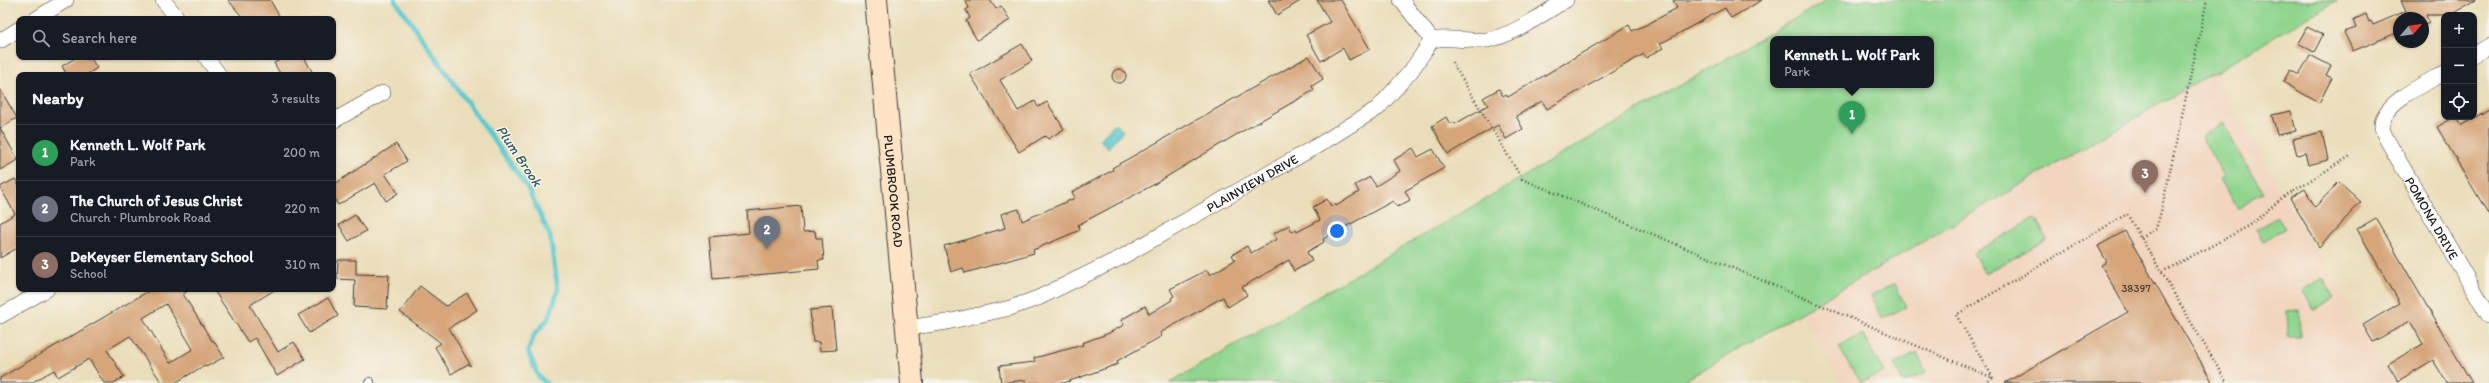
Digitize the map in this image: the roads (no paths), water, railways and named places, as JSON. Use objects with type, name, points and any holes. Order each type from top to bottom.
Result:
[{"type":"street","points":[[41,16],[66,0]]},
{"type":"street","points":[[163,0],[176,16]]},
{"type":"street","name":"PLUMBROOK ROAD","points":[[876,0],[912,383]]},
{"type":"street","points":[[1401,0],[1432,40],[1444,37],[1472,41],[1499,37],[1566,0]]},
{"type":"street","points":[[0,41],[16,31]]},
{"type":"street","name":"PLAINVIEW DRIVE","points":[[907,328],[943,323],[1024,303],[1069,285],[1122,257],[1322,143],[1378,108],[1412,71],[1432,40]]},
{"type":"street","points":[[2477,53],[2489,46]]},
{"type":"street","points":[[208,60],[217,72]]},
{"type":"street","name":"POMONA DRIVE","points":[[2441,74],[2392,104],[2384,118],[2382,126],[2391,147],[2489,316]]},
{"type":"street","points":[[336,119],[383,92]]},
{"type":"street","points":[[0,316],[42,292]]},
{"type":"water","points":[[1115,123],[1123,131],[1108,148],[1100,140]]},
{"type":"waterway","name":"Plum Brook","points":[[395,0],[527,187],[550,236],[558,290],[549,318],[534,335],[528,351],[538,376],[546,383]]},
{"type":"place","name":"Kenneth L. Wolf Park","points":[[1852,134]]},
{"type":"place","name":"DeKeyser Elementary School","points":[[2145,193]]},
{"type":"place","name":"The Church of Jesus Christ","points":[[767,249]]}]
